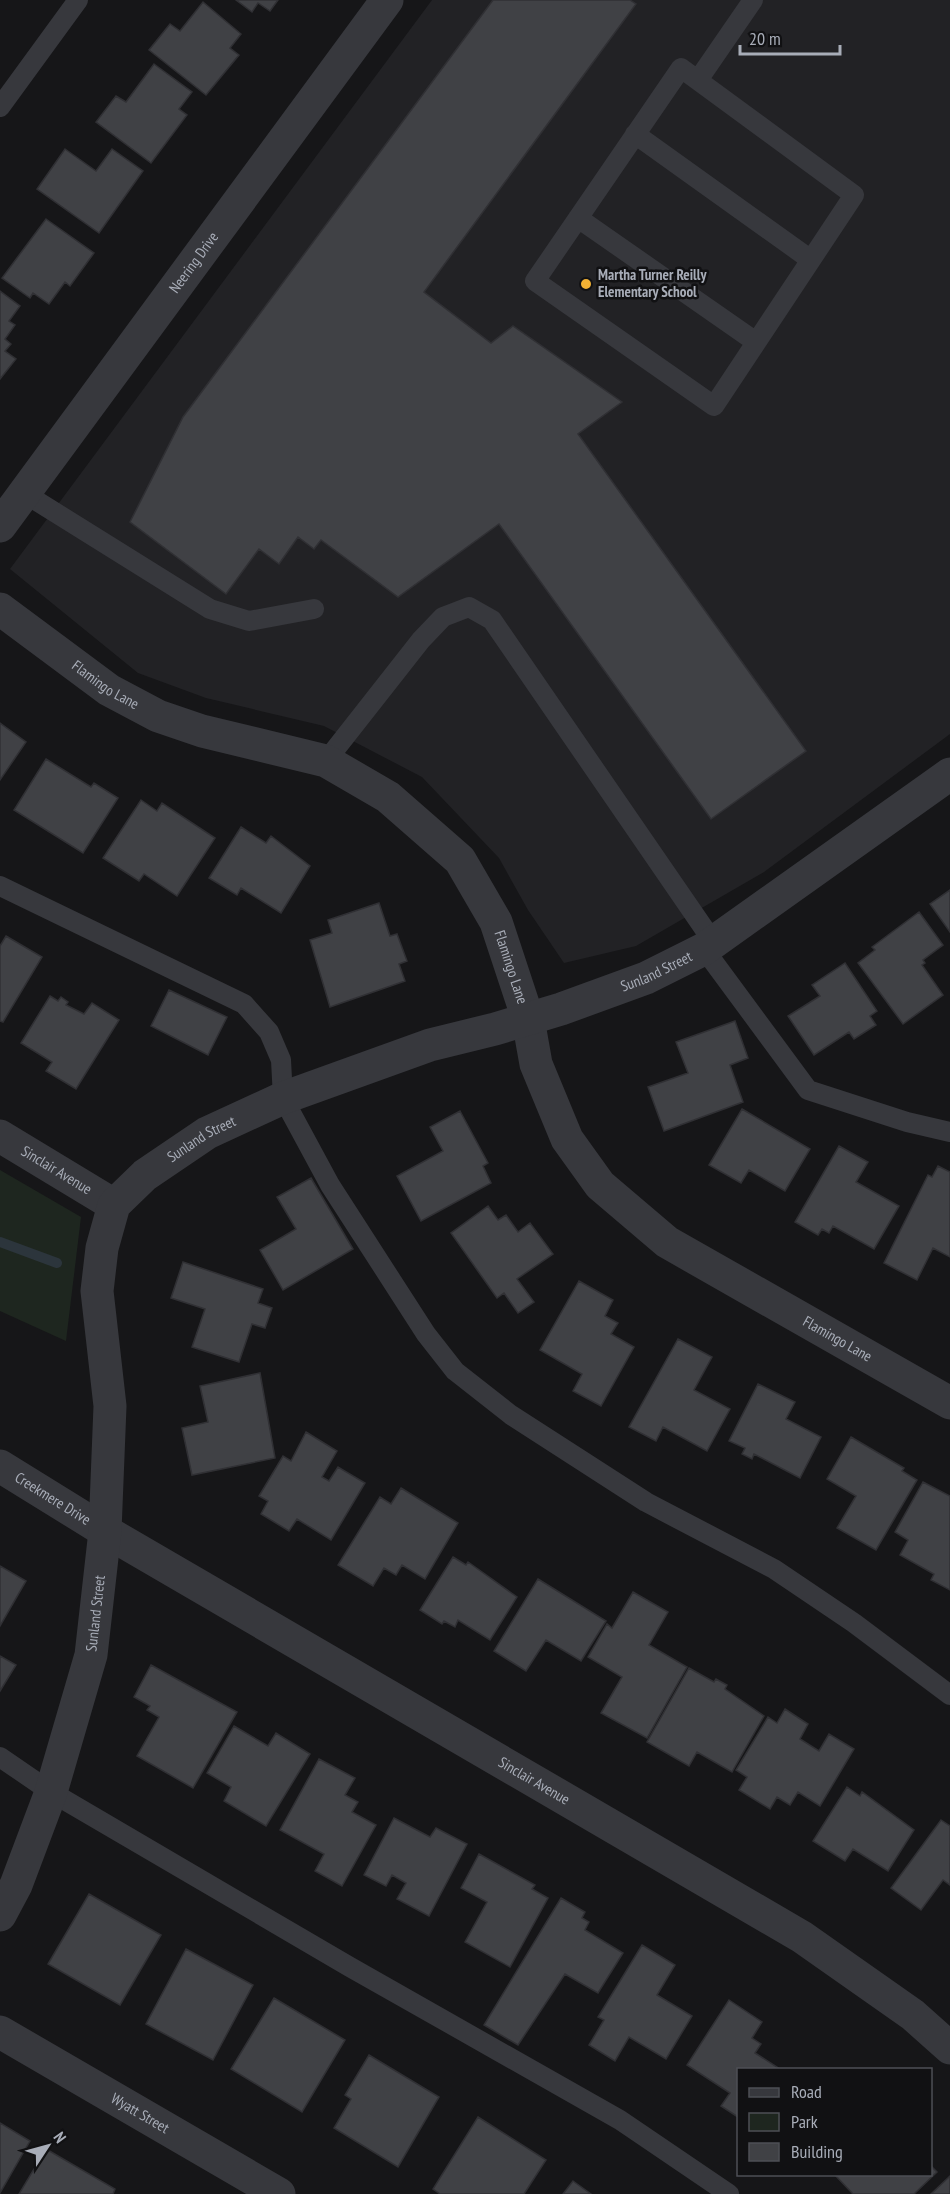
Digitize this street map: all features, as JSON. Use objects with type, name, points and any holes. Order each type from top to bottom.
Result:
[{"type":"street","name":"Neering Drive","points":[[0,526],[387,0]]},
{"type":"street","name":"Flamingo Lane","points":[[0,609],[109,690],[158,716],[202,730],[326,761],[388,797],[460,860],[496,922],[528,1019],[536,1064],[567,1139],[600,1185],[667,1242],[950,1403]]},
{"type":"street","name":"Sunland Street","points":[[0,1914],[16,1885],[51,1792],[91,1654],[105,1531],[110,1407],[97,1291],[102,1248],[114,1205],[145,1175],[207,1133],[283,1098],[430,1045],[528,1019],[646,978],[709,946],[950,774]]},
{"type":"street","name":"Sinclair Avenue","points":[[0,1136],[114,1205]]},
{"type":"street","name":"Creekmere Drive","points":[[0,1466],[105,1531]]},
{"type":"street","name":"Sinclair Avenue","points":[[105,1531],[802,1937],[913,2015],[950,2048]]},
{"type":"street","name":"Wyatt Street","points":[[0,2032],[279,2194]]},
{"type":"lane","points":[[0,107],[78,0]]},
{"type":"lane","points":[[698,80],[753,0]]},
{"type":"lane","points":[[681,68],[698,80],[854,195],[714,406],[535,281],[681,68]]},
{"type":"lane","points":[[635,135],[811,260]]},
{"type":"lane","points":[[578,218],[756,342]]},
{"type":"lane","points":[[24,493],[210,609],[249,621],[314,609]]},
{"type":"lane","points":[[326,761],[421,640],[443,617],[469,607],[492,620],[709,946],[808,1090],[907,1122],[950,1132]]},
{"type":"lane","points":[[0,886],[244,1004],[269,1032],[281,1060],[283,1098],[330,1185],[426,1334],[455,1371],[511,1415],[645,1502],[774,1569],[854,1623],[950,1695]]},
{"type":"lane","points":[[0,1757],[51,1792],[620,2120],[729,2194]]},
{"type":"shaded area","name":"Martha Turner Reilly Elementary School","points":[[432,0],[950,0],[950,734],[764,872],[636,946],[564,963],[528,910],[499,858],[422,777],[324,726],[206,698],[138,673],[10,569]]},
{"type":"green space","points":[[0,1170],[81,1217],[66,1341],[0,1311]]},
{"type":"building","points":[[236,0],[278,0],[270,11],[258,3],[252,12]]},
{"type":"building","points":[[493,0],[630,0],[636,4],[424,292],[491,343],[513,326],[622,402],[578,434],[806,751],[711,819],[499,524],[398,597],[321,540],[314,549],[298,537],[279,564],[259,549],[226,594],[130,522],[183,417]]},
{"type":"building","points":[[203,2],[241,34],[230,48],[239,55],[206,95],[149,50],[170,24],[180,31]]},
{"type":"building","points":[[154,64],[192,92],[179,109],[187,115],[151,163],[96,122],[116,96],[126,102]]},
{"type":"building","points":[[65,149],[96,171],[112,149],[143,171],[99,233],[37,189]]},
{"type":"building","points":[[46,219],[94,253],[70,286],[65,282],[49,304],[33,293],[30,298],[2,278]]},
{"type":"building","points":[[0,291],[20,306],[9,321],[15,325],[5,339],[11,344],[5,351],[16,359],[0,379]]},
{"type":"building","points":[[0,723],[26,742],[0,780]]},
{"type":"building","points":[[46,759],[91,787],[94,783],[118,798],[83,853],[14,810]]},
{"type":"building","points":[[141,800],[157,811],[162,803],[215,838],[177,896],[144,874],[139,881],[103,858]]},
{"type":"building","points":[[241,827],[266,843],[271,836],[310,866],[281,913],[241,888],[237,895],[209,878]]},
{"type":"building","points":[[950,890],[950,932],[930,904]]},
{"type":"building","points":[[379,903],[390,936],[397,934],[407,961],[399,964],[405,981],[330,1007],[310,940],[332,933],[328,920]]},
{"type":"building","points":[[919,912],[943,945],[923,960],[925,963],[922,965],[943,995],[903,1024],[858,963],[875,950],[872,947]]},
{"type":"building","points":[[6,936],[42,957],[3,1022],[0,1021],[0,946]]},
{"type":"building","points":[[845,963],[877,1011],[870,1016],[876,1025],[854,1039],[849,1032],[814,1055],[788,1016],[820,996],[812,985]]},
{"type":"building","points":[[169,990],[227,1017],[208,1055],[151,1026]]},
{"type":"building","points":[[50,996],[58,1001],[61,997],[68,1002],[66,1005],[84,1014],[92,1003],[119,1020],[76,1089],[46,1071],[52,1062],[21,1043]]},
{"type":"building","points":[[735,1021],[748,1058],[730,1065],[743,1102],[664,1131],[648,1087],[688,1073],[676,1042]]},
{"type":"building","points":[[742,1109],[810,1149],[785,1191],[749,1170],[741,1183],[709,1165]]},
{"type":"building","points":[[460,1111],[488,1163],[483,1166],[491,1183],[421,1221],[397,1176],[443,1151],[430,1127]]},
{"type":"building","points":[[839,1146],[868,1162],[856,1182],[899,1206],[874,1249],[833,1226],[829,1233],[822,1229],[818,1235],[795,1222]]},
{"type":"building","points":[[938,1166],[950,1172],[950,1257],[933,1248],[917,1280],[884,1263],[928,1175],[932,1177]]},
{"type":"building","points":[[311,1178],[353,1249],[283,1290],[260,1250],[296,1229],[277,1197]]},
{"type":"building","points":[[488,1206],[498,1220],[506,1215],[518,1232],[530,1223],[553,1254],[517,1279],[534,1302],[518,1313],[504,1293],[497,1298],[451,1233]]},
{"type":"building","points":[[183,1262],[263,1289],[258,1303],[272,1308],[265,1328],[252,1324],[239,1362],[192,1347],[205,1309],[171,1298]]},
{"type":"building","points":[[579,1281],[613,1300],[605,1316],[618,1323],[611,1334],[634,1347],[601,1406],[573,1391],[582,1374],[540,1350]]},
{"type":"building","points":[[678,1339],[712,1357],[694,1390],[730,1409],[707,1451],[663,1427],[656,1441],[629,1427]]},
{"type":"building","points":[[260,1373],[275,1458],[192,1475],[182,1428],[208,1422],[200,1386]]},
{"type":"building","points":[[758,1384],[795,1402],[786,1419],[821,1437],[800,1478],[754,1454],[752,1459],[742,1454],[745,1448],[729,1441]]},
{"type":"building","points":[[306,1432],[337,1451],[322,1477],[329,1481],[338,1467],[365,1483],[331,1540],[297,1519],[289,1531],[261,1514],[268,1501],[259,1496],[283,1456],[291,1461]]},
{"type":"building","points":[[851,1437],[904,1468],[902,1471],[917,1480],[876,1550],[837,1528],[856,1496],[827,1479]]},
{"type":"building","points":[[923,1482],[950,1496],[950,1590],[931,1580],[934,1574],[900,1555],[908,1540],[895,1532]]},
{"type":"building","points":[[401,1488],[458,1523],[425,1579],[402,1565],[396,1575],[384,1568],[373,1586],[338,1565],[380,1497],[391,1504]]},
{"type":"building","points":[[453,1557],[466,1565],[468,1562],[517,1597],[490,1640],[458,1620],[455,1627],[444,1621],[442,1624],[420,1610]]},
{"type":"building","points":[[0,1566],[26,1581],[0,1626]]},
{"type":"building","points":[[538,1579],[606,1621],[581,1661],[546,1640],[526,1671],[494,1651]]},
{"type":"building","points":[[633,1592],[668,1612],[649,1645],[687,1667],[647,1738],[601,1713],[622,1677],[588,1657],[607,1624],[612,1628]]},
{"type":"building","points":[[0,1656],[16,1665],[0,1691]]},
{"type":"building","points":[[151,1665],[237,1712],[193,1788],[137,1756],[159,1717],[147,1710],[150,1706],[134,1697]]},
{"type":"building","points":[[689,1668],[714,1682],[716,1679],[727,1685],[725,1689],[764,1716],[732,1772],[697,1752],[689,1766],[647,1742]]},
{"type":"building","points":[[785,1709],[808,1724],[800,1739],[819,1751],[829,1734],[854,1749],[820,1806],[798,1792],[790,1805],[777,1797],[770,1809],[739,1790],[747,1777],[736,1770],[768,1717],[777,1723]]},
{"type":"building","points":[[234,1726],[268,1746],[276,1733],[310,1754],[266,1826],[224,1801],[231,1787],[207,1773]]},
{"type":"building","points":[[319,1759],[355,1778],[345,1795],[358,1802],[352,1812],[376,1825],[342,1886],[315,1871],[324,1854],[280,1830]]},
{"type":"building","points":[[847,1787],[860,1796],[862,1792],[914,1830],[888,1871],[853,1849],[845,1861],[813,1841]]},
{"type":"building","points":[[394,1818],[430,1837],[436,1828],[467,1844],[429,1916],[397,1899],[406,1883],[392,1875],[386,1886],[364,1875]]},
{"type":"building","points":[[941,1820],[950,1826],[950,1885],[943,1880],[921,1910],[891,1888]]},
{"type":"building","points":[[479,1854],[535,1885],[532,1889],[548,1898],[510,1967],[465,1942],[487,1902],[461,1888]]},
{"type":"building","points":[[89,1894],[161,1935],[120,2005],[48,1964]]},
{"type":"building","points":[[561,1898],[585,1912],[582,1918],[589,1922],[585,1930],[623,1953],[598,1993],[565,1974],[518,2045],[484,2025]]},
{"type":"building","points":[[642,1945],[675,1965],[657,1995],[692,2016],[666,2059],[629,2037],[615,2061],[589,2045],[604,2020],[598,2017]]},
{"type":"building","points":[[186,1949],[253,1985],[213,2060],[146,2024]]},
{"type":"building","points":[[274,1998],[345,2040],[302,2112],[231,2069]]},
{"type":"building","points":[[729,2000],[762,2022],[752,2038],[761,2044],[755,2053],[778,2068],[737,2068],[737,2116],[721,2106],[730,2093],[687,2065]]},
{"type":"building","points":[[369,2055],[439,2097],[398,2167],[334,2128],[351,2099],[345,2095]]},
{"type":"building","points":[[478,2117],[546,2160],[524,2194],[440,2194],[433,2189]]},
{"type":"building","points":[[0,2123],[30,2141],[0,2193]]},
{"type":"building","points":[[46,2149],[115,2189],[113,2194],[19,2194]]},
{"type":"building","points":[[932,2167],[937,2172],[914,2194],[853,2194],[836,2176],[932,2176]]},
{"type":"building","points":[[950,2176],[950,2194],[931,2194]]},
{"type":"building","points":[[573,2181],[591,2194],[563,2194]]},
{"type":"waterway","points":[[0,1242],[57,1263]]},
{"type":"place","name":"Martha Turner Reilly Elementary School","points":[[586,284]]}]
